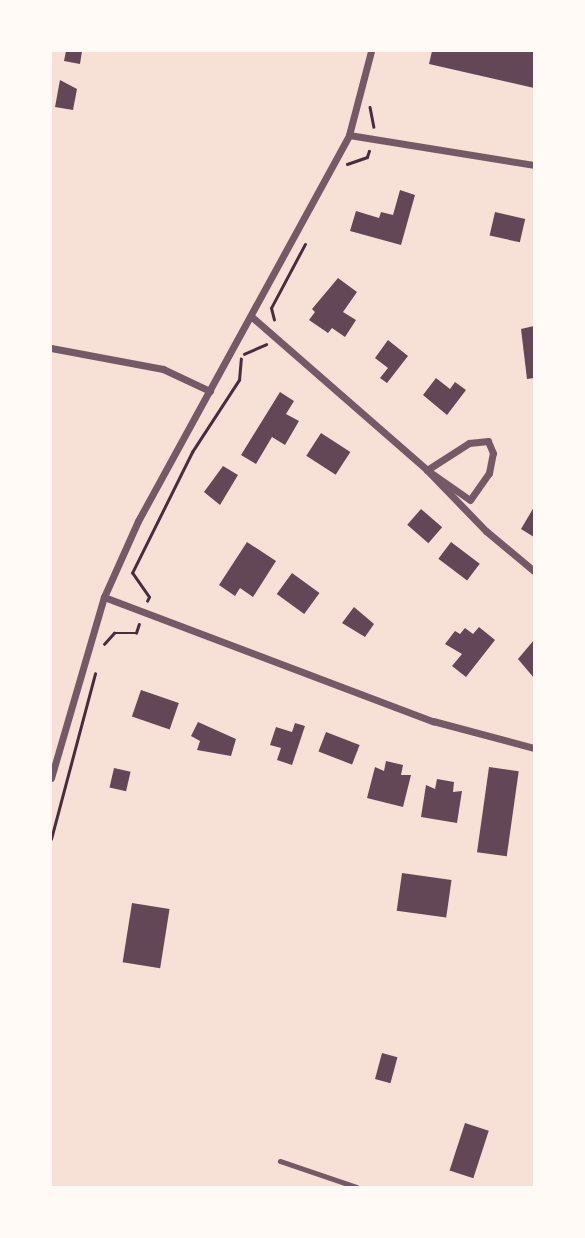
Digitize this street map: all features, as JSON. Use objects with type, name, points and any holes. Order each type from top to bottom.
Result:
[{"type":"street","points":[[51,778],[104,597],[138,521],[253,318],[349,135],[371,51]]},
{"type":"street","points":[[349,135],[534,165]]},
{"type":"street","points":[[253,318],[427,470],[486,531],[534,571]]},
{"type":"street","points":[[51,348],[163,369],[210,391]]},
{"type":"street","points":[[488,441],[493,453],[489,473],[470,500],[427,470],[469,443],[488,441]]},
{"type":"street","points":[[104,597],[433,721],[534,748]]},
{"type":"lane","points":[[280,1161],[357,1187]]},
{"type":"path","points":[[340,176],[347,164],[367,157],[375,116],[366,101]]},
{"type":"path","points":[[100,657],[104,644],[114,633],[136,633],[149,597],[132,573],[192,452],[239,380],[241,355],[264,347],[272,334],[276,326],[271,308],[309,236]]},
{"type":"path","points":[[51,839],[96,670]]},
{"type":"building","points":[[66,51],[82,51],[80,64],[64,61]]},
{"type":"building","points":[[432,51],[534,51],[534,88],[429,64]]},
{"type":"building","points":[[60,80],[77,89],[73,110],[55,107]]},
{"type":"building","points":[[400,190],[415,195],[401,245],[350,231],[356,211],[379,218],[381,212],[393,215]]},
{"type":"building","points":[[495,212],[525,219],[520,242],[490,235]]},
{"type":"building","points":[[338,278],[357,292],[343,312],[356,320],[345,337],[332,328],[328,333],[309,320],[315,312],[312,309]]},
{"type":"building","points":[[534,326],[534,378],[527,379],[521,329]]},
{"type":"building","points":[[388,340],[408,356],[387,383],[380,378],[388,368],[375,358]]},
{"type":"building","points":[[436,378],[450,389],[455,382],[466,390],[447,415],[423,395]]},
{"type":"building","points":[[280,392],[294,401],[286,414],[299,421],[285,445],[272,437],[256,464],[241,455]]},
{"type":"building","points":[[321,433],[350,452],[336,475],[306,456]]},
{"type":"building","points":[[223,466],[238,475],[220,505],[204,492]]},
{"type":"building","points":[[534,507],[534,537],[521,529]]},
{"type":"building","points":[[421,509],[442,527],[428,543],[407,525]]},
{"type":"building","points":[[247,542],[276,561],[253,597],[240,588],[235,596],[219,585]]},
{"type":"building","points":[[451,542],[480,564],[467,580],[438,559]]},
{"type":"building","points":[[292,573],[320,593],[304,614],[277,594]]},
{"type":"building","points":[[354,607],[374,624],[365,637],[342,623]]},
{"type":"building","points":[[479,627],[495,640],[466,677],[452,666],[462,654],[445,644],[455,631],[460,634],[465,628],[473,634]]},
{"type":"building","points":[[534,640],[534,678],[518,659]]},
{"type":"building","points":[[141,690],[179,703],[170,729],[132,716]]},
{"type":"building","points":[[198,722],[236,739],[231,756],[197,750],[200,741],[191,736]]},
{"type":"building","points":[[295,723],[305,726],[292,765],[277,760],[281,748],[270,745],[276,727],[292,732]]},
{"type":"building","points":[[326,732],[360,745],[352,765],[318,752]]},
{"type":"building","points":[[386,761],[403,765],[401,775],[411,775],[403,807],[367,798],[375,767],[384,771]]},
{"type":"building","points":[[489,767],[519,771],[507,856],[477,852]]},
{"type":"building","points":[[114,768],[131,772],[126,791],[110,787]]},
{"type":"building","points":[[437,779],[454,782],[453,792],[462,791],[457,823],[421,817],[426,785],[435,789]]},
{"type":"building","points":[[402,873],[452,880],[446,918],[397,911]]},
{"type":"building","points":[[132,903],[170,909],[160,968],[123,962]]},
{"type":"building","points":[[382,1053],[397,1057],[390,1083],[375,1079]]},
{"type":"building","points":[[465,1123],[489,1131],[473,1178],[450,1171]]}]
